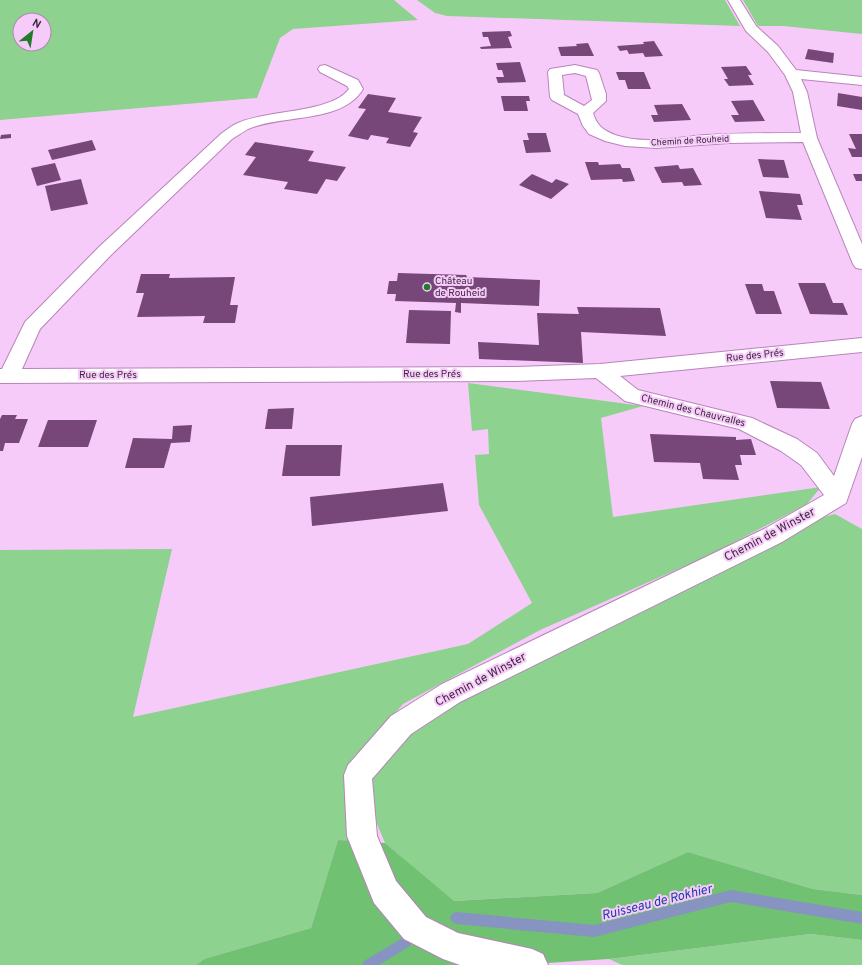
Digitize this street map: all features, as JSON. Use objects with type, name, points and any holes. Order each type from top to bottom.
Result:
[{"type":"street","points":[[734,0],[751,28],[773,49],[792,74],[800,92],[809,138],[862,264]]},
{"type":"street","points":[[4,376],[32,326],[105,251],[227,136],[243,126],[264,120],[341,104],[353,95],[356,89],[353,83],[326,69]]},
{"type":"street","points":[[792,74],[862,81]]},
{"type":"street","name":"Chemin de Rouheid","points":[[585,112],[589,123],[595,132],[610,138],[627,142],[645,143],[718,138],[809,138]]},
{"type":"street","name":"Rue des Prés","points":[[4,376],[509,374],[600,371],[862,345]]},
{"type":"street","name":"Chemin des Chauvralles","points":[[600,371],[632,396],[745,423],[789,445],[809,459],[838,497]]},
{"type":"street","points":[[838,497],[862,424]]},
{"type":"street","name":"Chemin de Winster","points":[[532,965],[454,948],[415,928],[385,892],[362,836],[358,775],[401,726],[451,693],[774,535],[838,497]]},
{"type":"green space","points":[[0,0],[394,0],[418,20],[293,29],[280,38],[257,98],[0,120]]},
{"type":"green space","points":[[417,0],[725,0],[740,26],[447,16],[435,13]]},
{"type":"green space","points":[[743,0],[862,0],[862,34],[783,26],[758,26]]},
{"type":"green space","points":[[468,383],[643,406],[601,418],[613,517],[821,487],[807,504],[710,555],[540,630],[403,704],[345,771],[348,841],[338,840],[311,928],[204,959],[196,965],[0,965],[0,550],[172,549],[133,717],[468,644],[532,603],[479,505],[475,455],[489,454],[488,429],[472,431]]},
{"type":"green space","points":[[835,514],[862,529],[862,895],[813,889],[688,852],[597,893],[453,901],[385,843],[372,812],[373,758],[478,686],[816,519]]},
{"type":"green space","points":[[338,840],[385,843],[454,901],[597,893],[688,852],[813,889],[862,895],[862,940],[811,934],[609,959],[516,965],[196,965],[204,959],[311,928]]},
{"type":"green space","points":[[811,934],[862,940],[862,965],[622,965],[609,959]]},
{"type":"building","points":[[510,31],[512,36],[508,37],[512,48],[481,49],[480,47],[491,46],[488,37],[483,37],[482,32]]},
{"type":"building","points":[[654,41],[663,56],[645,57],[643,53],[629,54],[627,50],[620,51],[617,46],[644,44],[643,42]]},
{"type":"building","points":[[588,43],[594,56],[561,56],[558,47],[577,46],[576,44]]},
{"type":"building","points":[[808,49],[834,53],[833,63],[805,59]]},
{"type":"building","points":[[520,62],[526,82],[498,83],[496,77],[504,77],[502,70],[498,70],[496,63]]},
{"type":"building","points":[[746,66],[752,75],[748,75],[754,85],[729,86],[724,79],[728,79],[721,67]]},
{"type":"building","points":[[616,72],[644,72],[651,89],[628,89],[625,80],[619,80]]},
{"type":"building","points":[[838,93],[862,97],[862,110],[837,106]]},
{"type":"building","points":[[368,94],[396,98],[388,112],[422,117],[413,132],[418,133],[410,147],[386,143],[389,138],[371,135],[368,140],[348,136],[366,109],[358,108]]},
{"type":"building","points":[[501,96],[529,96],[530,101],[526,101],[528,111],[504,111]]},
{"type":"building","points":[[753,100],[765,121],[735,122],[731,115],[739,115],[731,101]]},
{"type":"building","points":[[682,104],[691,120],[654,122],[651,115],[658,115],[654,105]]},
{"type":"building","points":[[527,133],[546,133],[551,152],[526,153],[523,140],[529,140]]},
{"type":"building","points":[[11,134],[11,138],[0,139],[1,135]]},
{"type":"building","points":[[849,134],[862,134],[862,157],[852,157],[848,148],[856,149]]},
{"type":"building","points":[[92,140],[96,150],[52,160],[48,150]]},
{"type":"building","points":[[255,142],[314,151],[308,161],[346,167],[337,181],[326,179],[317,194],[284,189],[288,182],[243,175],[256,157],[245,155]]},
{"type":"building","points":[[758,159],[784,160],[789,178],[763,177]]},
{"type":"building","points":[[585,162],[598,162],[599,165],[620,164],[622,168],[630,168],[635,181],[623,182],[622,179],[591,180]]},
{"type":"building","points":[[55,163],[61,180],[37,186],[31,168]]},
{"type":"building","points":[[678,165],[680,169],[693,168],[702,185],[684,186],[682,182],[662,183],[654,167]]},
{"type":"building","points":[[532,174],[552,183],[556,179],[569,184],[551,199],[519,185]]},
{"type":"building","points":[[853,174],[862,174],[862,181],[856,181]]},
{"type":"building","points":[[81,179],[88,204],[51,211],[45,186]]},
{"type":"building","points":[[759,191],[800,194],[803,205],[797,205],[802,220],[766,218]]},
{"type":"building","points":[[398,273],[466,275],[467,277],[540,280],[539,306],[461,303],[461,313],[455,312],[456,303],[395,301],[396,294],[387,294],[389,281],[397,281]]},
{"type":"building","points":[[141,274],[170,274],[169,278],[235,277],[230,305],[238,305],[235,323],[203,323],[205,316],[137,317],[144,293],[136,293]]},
{"type":"building","points":[[798,283],[825,283],[833,303],[843,303],[848,315],[810,314]]},
{"type":"building","points":[[745,284],[762,284],[764,291],[774,291],[782,314],[756,314]]},
{"type":"building","points":[[577,307],[660,308],[666,336],[581,332],[583,363],[479,359],[478,342],[539,345],[537,313],[579,314]]},
{"type":"building","points":[[409,310],[451,311],[450,344],[406,343]]},
{"type":"building","points":[[770,381],[821,382],[830,409],[777,408]]},
{"type":"building","points":[[294,408],[292,429],[265,429],[268,409]]},
{"type":"building","points":[[2,415],[17,415],[15,419],[28,419],[19,443],[5,443],[3,451],[0,451],[0,419]]},
{"type":"building","points":[[48,420],[97,420],[88,447],[38,447]]},
{"type":"building","points":[[192,425],[190,442],[171,443],[164,468],[125,468],[133,438],[172,439],[173,426]]},
{"type":"building","points":[[650,434],[736,437],[736,440],[751,439],[756,455],[740,455],[742,465],[735,465],[739,480],[703,479],[700,463],[654,462]]},
{"type":"building","points":[[286,445],[342,445],[340,476],[282,476]]},
{"type":"building","points":[[443,483],[448,511],[312,526],[310,497]]},
{"type":"waterway","name":"Ruisseau de Rokhier","points":[[456,918],[594,931],[731,896],[862,918]]},
{"type":"waterway","name":"Ruisseau de Rokhier","points":[[368,965],[406,942]]},
{"type":"place","name":"Château de Rouheid","points":[[427,287]]}]
